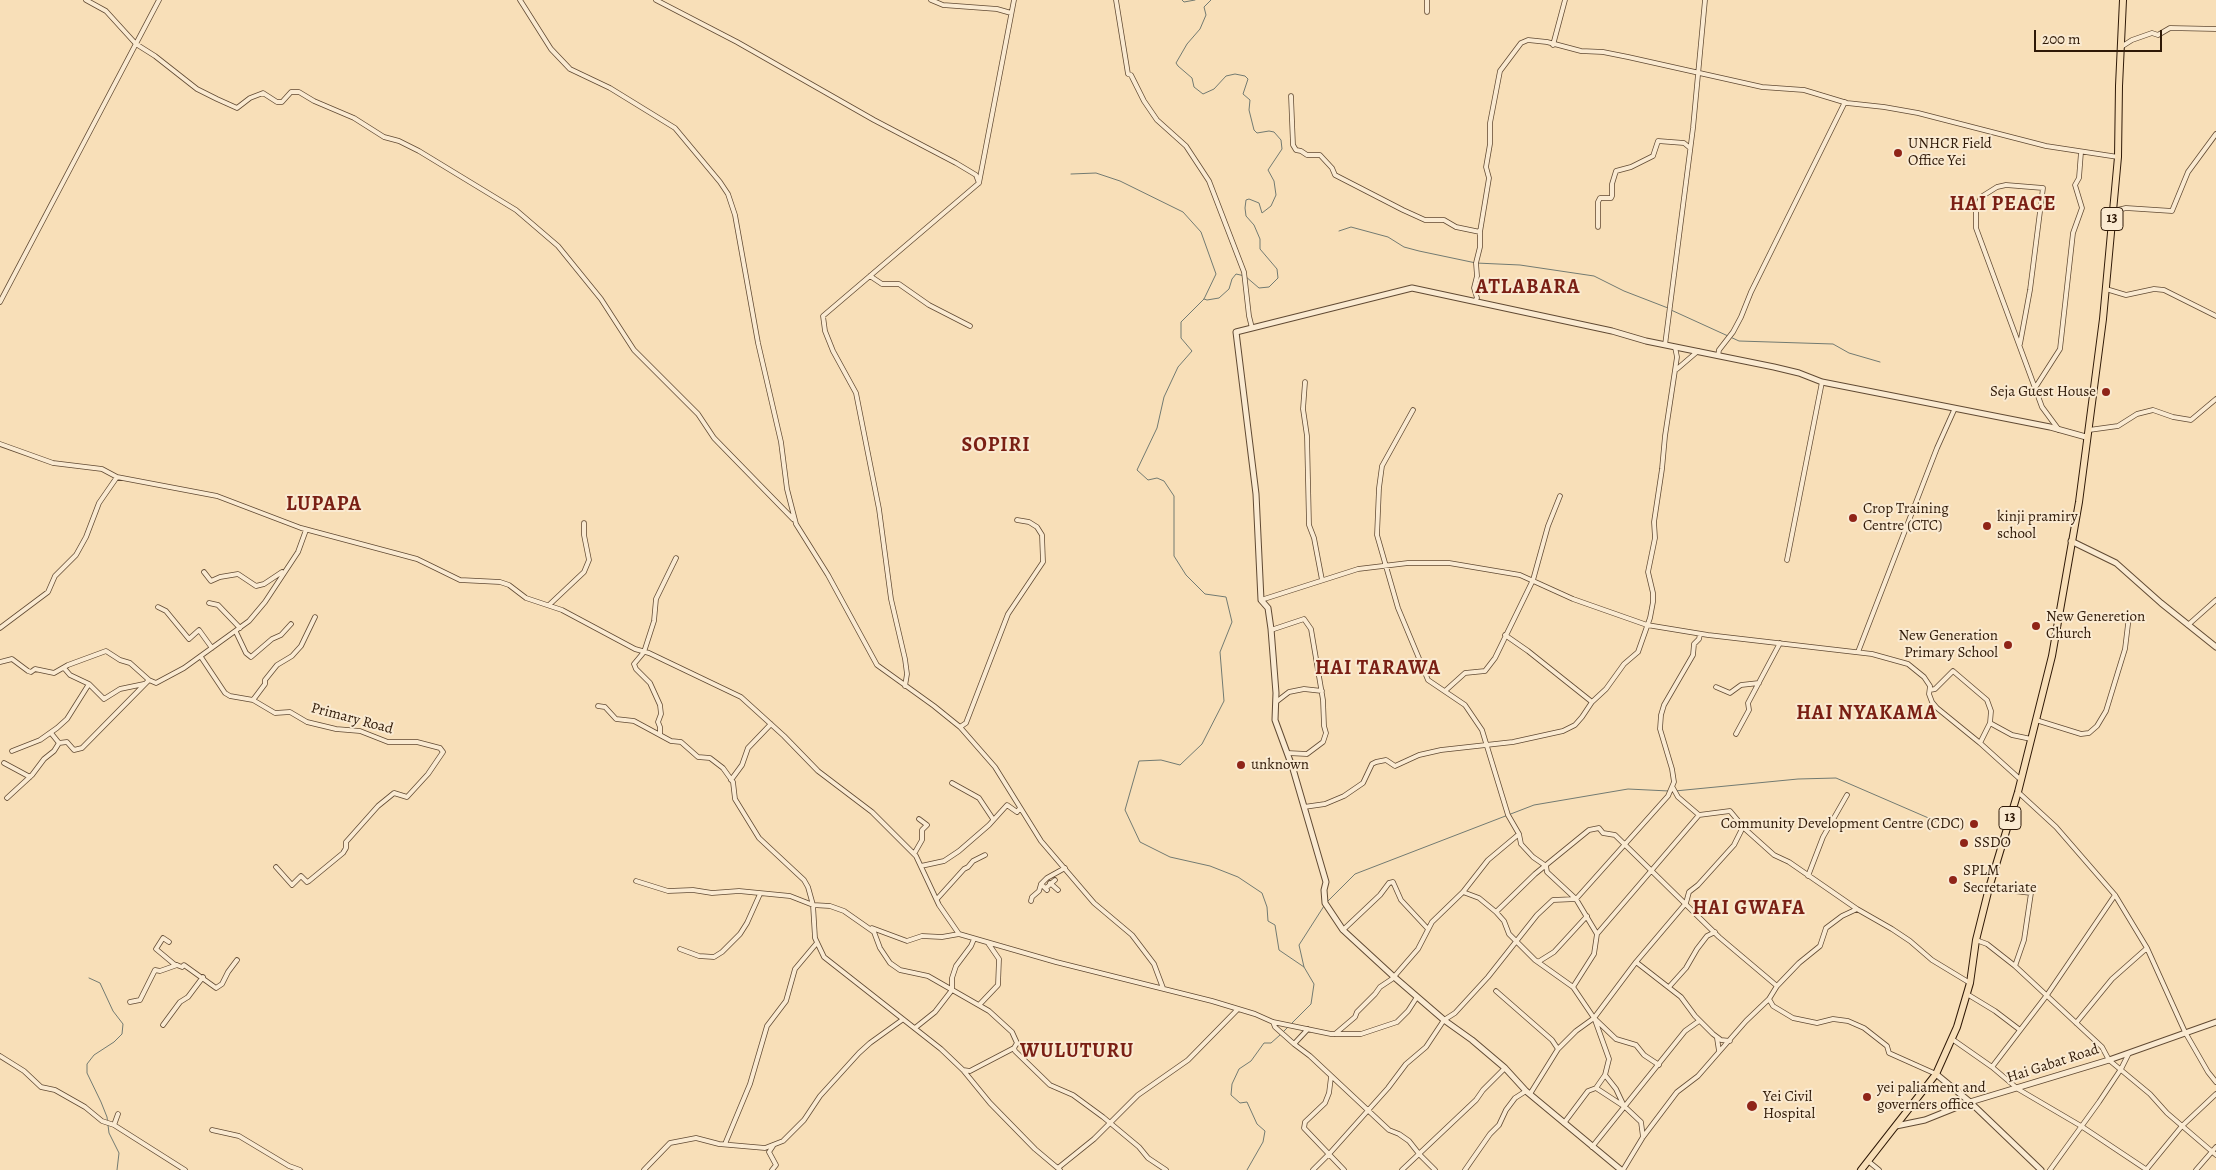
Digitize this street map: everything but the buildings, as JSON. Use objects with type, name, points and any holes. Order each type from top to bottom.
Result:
[{"type":"main road","name":"13","points":[[1861,1170],[1936,1074],[1952,1039],[1970,983],[1976,940],[1989,888],[2018,792],[2056,638],[2079,502],[2106,289],[2118,157],[2120,47],[2123,0]]},
{"type":"street","points":[[86,0],[106,11],[136,44],[155,56],[197,89],[238,108],[250,98],[263,93],[277,102],[282,102],[291,92],[299,92],[314,101],[354,118],[384,137],[399,141],[419,151],[516,210],[543,231],[558,246],[601,299],[634,350],[698,414],[714,438],[794,519],[828,575],[877,665],[960,727],[995,767],[1041,841],[1094,902],[1132,935],[1154,964],[1164,988]]},
{"type":"street","points":[[0,302],[159,0]]},
{"type":"street","points":[[520,0],[551,49],[570,69],[610,88],[675,128],[706,164],[728,194],[742,246],[758,344],[781,442],[794,519]]},
{"type":"street","points":[[656,0],[737,42],[874,120],[956,163],[976,175],[979,183]]},
{"type":"street","points":[[931,0],[943,5],[997,9],[1011,13]]},
{"type":"street","points":[[905,686],[907,674],[905,659],[892,599],[879,509],[856,393],[833,351],[825,331],[823,316],[979,183],[1014,0]]},
{"type":"street","points":[[1116,0],[1128,74],[1131,75],[1144,101],[1154,115],[1186,146],[1209,181],[1244,272],[1247,305],[1252,328]]},
{"type":"street","points":[[1427,0],[1427,12]]},
{"type":"street","points":[[1553,45],[1565,0]]},
{"type":"street","points":[[1665,345],[1690,148],[1705,0]]},
{"type":"street","points":[[2120,47],[2132,40],[2152,34],[2158,35],[2170,28],[2216,29]]},
{"type":"street","points":[[1475,301],[1477,298],[1474,288],[1477,276],[1476,263],[1480,247],[1480,232],[1489,178],[1486,166],[1490,144],[1490,123],[1500,71],[1523,40],[1547,42],[1581,51],[1620,56],[1762,87],[1804,90],[1845,102],[1918,113],[1985,129],[2028,142],[2118,157]]},
{"type":"street","points":[[1291,96],[1293,145],[1296,150],[1307,155],[1320,155],[1332,168],[1335,175],[1424,220],[1444,220],[1456,226],[1480,232]]},
{"type":"street","points":[[1718,356],[1719,350],[1733,332],[1743,313],[1751,292],[1845,102]]},
{"type":"street","points":[[2113,210],[2126,208],[2172,211],[2188,172],[2216,134]]},
{"type":"street","points":[[1598,228],[1598,202],[1600,198],[1611,198],[1612,184],[1616,171],[1631,167],[1654,156],[1658,141],[1684,143],[1690,148]]},
{"type":"street","points":[[2035,388],[2060,349],[2073,233],[2082,208],[2075,185],[2079,178],[2081,152]]},
{"type":"street","points":[[2020,344],[2030,290],[2043,188],[2006,185],[1997,187],[1981,197],[1976,210],[1976,228],[2035,388],[2047,416],[2059,430]]},
{"type":"street","points":[[870,276],[882,284],[889,285],[896,282],[929,305],[970,326]]},
{"type":"street","points":[[1857,909],[1842,916],[1826,928],[1820,946],[1798,963],[1777,986],[1769,1000],[1746,1021],[1698,1076],[1677,1092],[1643,1137],[1622,1170],[1592,1148],[1528,1093],[1505,1068],[1417,997],[1343,930],[1325,903],[1324,890],[1326,882],[1287,753],[1275,720],[1276,702],[1271,630],[1268,608],[1261,600],[1256,494],[1236,332],[1412,288],[1799,373],[1822,382],[1955,408],[2086,437]]},
{"type":"street","points":[[2106,289],[2126,295],[2154,289],[2164,290],[2216,316]]},
{"type":"street","points":[[1304,807],[1325,804],[1344,796],[1363,783],[1372,764],[1376,762],[1386,760],[1395,766],[1419,755],[1460,747],[1487,745],[1563,730],[1575,724],[1582,717],[1592,702],[1606,689],[1626,661],[1638,652],[1650,618],[1653,593],[1648,572],[1655,538],[1655,519],[1677,357],[1675,347]]},
{"type":"street","points":[[1675,372],[1679,365],[1698,351]]},
{"type":"street","points":[[1305,382],[1303,410],[1307,436],[1309,524],[1322,580]]},
{"type":"street","points":[[1787,560],[1822,382]]},
{"type":"street","points":[[2087,430],[2118,426],[2137,414],[2153,410],[2173,417],[2191,420],[2216,399]]},
{"type":"street","points":[[1858,652],[1934,456],[1955,408]]},
{"type":"street","points":[[1413,410],[1391,448],[1380,475],[1377,535],[1384,565],[1403,621],[1428,680],[1465,705],[1474,715],[1482,730],[1508,815],[1519,834],[1521,844],[1533,857],[1546,866],[1547,872],[1576,899],[1597,934]]},
{"type":"street","points":[[0,444],[53,463],[102,469],[117,477],[217,496],[306,530],[417,559],[460,580],[493,581],[509,585],[526,598],[549,604],[644,652],[740,697],[771,724],[818,771],[872,812],[914,854],[937,899],[959,934]]},
{"type":"street","points":[[0,628],[48,592],[55,576],[76,555],[86,537],[99,502],[117,477]]},
{"type":"street","points":[[1445,691],[1465,673],[1485,672],[1495,658],[1533,580],[1548,526],[1560,496]]},
{"type":"street","points":[[960,727],[966,723],[1008,614],[1042,562],[1042,535],[1037,527],[1029,522],[1017,520]]},
{"type":"street","points":[[549,604],[584,572],[589,560],[584,535],[584,523]]},
{"type":"street","points":[[64,668],[70,675],[89,684],[104,699],[120,689],[148,682],[156,683],[201,657],[240,628],[265,602],[298,552],[306,530]]},
{"type":"street","points":[[2071,541],[2116,563],[2216,647]]},
{"type":"street","points":[[660,734],[658,722],[661,714],[660,706],[650,683],[636,669],[634,664],[644,652],[654,620],[656,599],[676,558]]},
{"type":"street","points":[[1261,600],[1290,592],[1346,571],[1384,565],[1449,563],[1476,566],[1533,580],[1573,599],[1647,625],[1700,634],[1872,654],[1908,664],[1924,677],[1930,686],[1932,702],[1937,708],[2021,780]]},
{"type":"street","points":[[204,572],[211,581],[220,577],[238,574],[256,586],[264,584],[286,569]]},
{"type":"street","points":[[2188,625],[2216,600]]},
{"type":"street","points":[[209,603],[218,605],[240,628]]},
{"type":"street","points":[[158,608],[166,611],[189,639],[199,630],[212,648]]},
{"type":"street","points":[[2036,720],[2081,734],[2089,733],[2097,726],[2106,711],[2117,676],[2124,649],[2129,616]]},
{"type":"street","points":[[201,657],[225,692],[230,696],[253,700],[265,684],[264,680],[277,665],[292,656],[301,646],[315,617]]},
{"type":"street","points":[[1271,630],[1304,619],[1311,629],[1322,691],[1326,733],[1323,742],[1306,754],[1287,753]]},
{"type":"street","points":[[236,632],[246,653],[251,657],[272,639],[281,636],[290,624]]},
{"type":"street","points":[[1699,815],[1678,797],[1673,788],[1672,769],[1660,729],[1664,705],[1693,655],[1694,644],[1699,639],[1700,634]]},
{"type":"street","points":[[1505,636],[1528,651],[1592,702]]},
{"type":"street","points":[[1736,734],[1748,710],[1748,703],[1780,643]]},
{"type":"street","points":[[0,662],[12,659],[31,672],[36,669],[54,673],[106,651],[120,660],[130,663],[148,682]]},
{"type":"street","points":[[1930,690],[1935,689],[1953,671],[1986,700],[1991,711],[1990,723],[1980,743]]},
{"type":"street","points":[[59,743],[67,742],[74,750],[82,748],[148,682]]},
{"type":"street","points":[[1716,687],[1730,692],[1741,685],[1759,683]]},
{"type":"street","points":[[12,751],[40,740],[51,733],[67,719],[89,684]]},
{"type":"street","points":[[1276,702],[1289,692],[1301,689],[1322,691]]},
{"type":"street","name":"Primary Road","points":[[253,700],[275,713],[290,712],[307,722],[336,729],[360,731],[388,742],[417,742],[443,751],[428,774],[407,797],[394,793],[378,806],[346,842],[346,848],[336,861],[320,870],[309,881],[307,882],[301,876],[292,885],[276,868]]},
{"type":"street","points":[[598,706],[606,708],[616,719],[634,721],[670,741],[681,742],[698,757],[715,761],[723,768],[731,780],[735,799],[759,838],[804,880],[813,905],[816,944],[824,957],[878,998],[902,1020],[915,1028],[963,1070],[990,1104],[1035,1149],[1060,1169],[1094,1139],[1138,1095],[1188,1060],[1238,1008]]},
{"type":"street","points":[[1990,723],[2012,735],[2031,739]]},
{"type":"street","points":[[731,780],[742,765],[748,748],[771,724]]},
{"type":"street","points":[[51,733],[59,743]]},
{"type":"street","points":[[7,798],[30,777],[44,761],[44,758],[54,751],[59,743]]},
{"type":"street","points":[[4,763],[30,777]]},
{"type":"street","points":[[952,783],[979,798],[993,819]]},
{"type":"street","points":[[1313,1170],[1368,1111],[1406,1064],[1426,1047],[1444,1020],[1455,1014],[1517,942],[1536,915],[1553,900],[1576,899],[1626,845],[1673,788]]},
{"type":"street","points":[[2018,792],[2056,827],[2115,895],[2147,948],[2185,1032],[2208,1072],[2216,1082]]},
{"type":"street","points":[[1808,876],[1823,837],[1847,795]]},
{"type":"street","points":[[921,866],[944,861],[969,843],[1007,805],[1017,812],[1020,808]]},
{"type":"street","points":[[1573,987],[1594,954],[1597,934],[1699,815],[1730,811],[1743,827],[1774,855],[1789,862],[1857,909],[1910,941],[1932,960],[1970,983]]},
{"type":"street","points":[[914,854],[922,840],[922,830],[927,825],[920,819]]},
{"type":"street","points":[[1465,1170],[1490,1134],[1499,1125],[1506,1110],[1516,1098],[1528,1093],[1558,1049],[1576,1031],[1594,1018],[1636,962],[1686,903],[1689,892],[1698,885],[1734,845],[1743,827]]},
{"type":"street","points":[[1496,912],[1589,830],[1599,828],[1603,833],[1615,834],[1715,932],[1777,986]]},
{"type":"street","points":[[1334,1034],[1355,1017],[1357,1012],[1376,994],[1380,987],[1418,949],[1436,917],[1463,892],[1488,860],[1519,834]]},
{"type":"street","points":[[937,899],[964,869],[984,854]]},
{"type":"street","points":[[1031,901],[1047,878],[1065,868]]},
{"type":"street","points":[[1041,884],[1046,889],[1055,880]]},
{"type":"street","points":[[636,881],[668,891],[693,890],[712,893],[739,891],[790,896],[813,905],[830,906],[844,911],[875,933],[880,948],[890,963],[900,970],[928,976],[980,1004],[1012,1032],[1017,1043],[1014,1048],[970,1071],[963,1070]]},
{"type":"street","points":[[1343,930],[1380,895],[1389,883],[1393,882],[1401,900],[1428,929]]},
{"type":"street","points":[[1050,883],[1058,890]]},
{"type":"street","points":[[1989,888],[2031,893],[2024,940],[2015,966]]},
{"type":"street","points":[[1463,892],[1479,898],[1496,912],[1504,921],[1509,934],[1538,962],[1573,987],[1594,1018],[1616,1040],[1636,1045],[1644,1055],[1659,1065]]},
{"type":"street","points":[[680,949],[699,956],[714,957],[722,952],[748,923],[760,894]]},
{"type":"street","points":[[1992,1067],[2047,995],[2115,895]]},
{"type":"street","points":[[1538,962],[1554,952],[1587,916]]},
{"type":"street","points":[[870,928],[907,941],[922,936],[942,937],[959,934],[1238,1008],[1273,1022],[1334,1034],[1361,1034],[1397,1022],[1408,1011],[1417,997]]},
{"type":"street","points":[[1669,987],[1686,968],[1707,936],[1715,932]]},
{"type":"street","points":[[169,942],[163,938],[156,949],[177,965],[182,967],[184,965],[203,977],[216,988],[222,984],[237,960]]},
{"type":"street","points":[[915,1028],[935,1012],[952,990],[952,978],[956,966],[974,939]]},
{"type":"street","points":[[1976,940],[1987,944],[2015,966],[2102,1047],[2109,1060],[2150,1094],[2182,1126],[2216,1155]]},
{"type":"street","points":[[980,1004],[998,985],[999,959],[988,943]]},
{"type":"street","points":[[724,1144],[750,1084],[767,1026],[786,1001],[795,969],[816,944]]},
{"type":"street","points":[[2076,1023],[2112,979],[2147,948]]},
{"type":"street","points":[[1636,962],[1681,998],[1699,1021],[1717,1038],[1730,1041]]},
{"type":"street","points":[[130,1002],[140,1000],[155,970],[160,971],[177,965]]},
{"type":"street","points":[[163,1025],[180,1002],[188,997],[203,977]]},
{"type":"street","points":[[1496,991],[1552,1040],[1558,1049]]},
{"type":"street","points":[[1967,994],[1995,1011],[2020,1030]]},
{"type":"street","points":[[1769,1000],[1773,1006],[1793,1018],[1817,1023],[1833,1019],[1848,1021],[1864,1028],[1886,1046],[1889,1053],[1936,1074],[1970,1102],[2037,1169]]},
{"type":"street","points":[[1564,1123],[1588,1091],[1596,1088],[1605,1075],[1609,1059],[1594,1018]]},
{"type":"street","points":[[644,1170],[670,1143],[696,1138],[724,1144],[765,1148],[783,1141],[797,1129],[820,1096],[859,1053],[902,1020]]},
{"type":"street","points":[[1592,1148],[1685,1031],[1699,1021]]},
{"type":"street","points":[[1273,1022],[1280,1031],[1310,1056],[1389,1130],[1409,1141],[1435,1170]]},
{"type":"street","name":"Hai Gabat Road","points":[[1896,1126],[1925,1120],[1970,1102],[2109,1060],[2216,1022]]},
{"type":"street","points":[[1294,1044],[1308,1029]]},
{"type":"street","points":[[1717,1038],[1719,1051]]},
{"type":"street","points":[[1952,1039],[1992,1067],[2018,1089],[2081,1126],[2147,1170],[2182,1126],[2216,1094]]},
{"type":"street","points":[[1014,1048],[1050,1085],[1073,1095],[1139,1147],[1148,1158],[1166,1170]]},
{"type":"street","points":[[2050,1170],[2121,1069],[2130,1051]]},
{"type":"street","points":[[0,1056],[24,1071],[41,1087],[55,1090],[85,1107],[102,1121],[114,1125],[185,1170]]},
{"type":"street","points":[[1402,1170],[1476,1100],[1483,1090],[1505,1068]]},
{"type":"street","points":[[1605,1075],[1616,1089],[1624,1106]]},
{"type":"street","points":[[1331,1077],[1329,1093],[1325,1103],[1305,1122],[1304,1128],[1330,1153],[1344,1170]]},
{"type":"street","points":[[1596,1088],[1624,1106],[1641,1122],[1643,1137]]},
{"type":"street","points":[[114,1125],[118,1114]]},
{"type":"street","points":[[212,1130],[239,1136],[289,1166],[300,1170]]},
{"type":"street","points":[[772,1170],[776,1165],[769,1152],[774,1145]]},
{"type":"street","points":[[2196,1170],[2216,1147]]},
{"type":"street","points":[[1868,1161],[1879,1170]]},
{"type":"waterway","points":[[1182,0],[1184,2],[1195,0]]},
{"type":"waterway","points":[[1204,299],[1219,298],[1229,289],[1232,279],[1236,274],[1245,276],[1259,288],[1269,287],[1278,278],[1277,269],[1260,249],[1260,239],[1254,225],[1246,216],[1245,208],[1246,200],[1249,199],[1259,203],[1262,213],[1271,206],[1276,195],[1274,181],[1268,170],[1282,149],[1281,140],[1274,132],[1257,133],[1254,130],[1249,110],[1250,100],[1243,94],[1248,79],[1245,76],[1235,74],[1226,76],[1214,89],[1203,94],[1194,87],[1192,78],[1176,63],[1187,44],[1200,29],[1206,15],[1204,7],[1211,0]]},
{"type":"waterway","points":[[1071,174],[1096,173],[1120,181],[1183,212],[1201,232],[1216,274],[1204,299],[1181,322],[1181,338],[1192,351],[1178,367],[1164,397],[1157,428],[1137,470],[1148,480],[1157,478],[1164,481],[1174,496],[1174,556],[1186,575],[1205,594],[1226,597],[1232,622],[1220,652],[1224,701],[1202,744],[1180,765],[1161,760],[1139,761],[1125,810],[1140,842],[1170,857],[1210,866],[1238,877],[1262,893],[1267,907],[1268,921],[1275,925],[1279,950],[1304,967]]},
{"type":"waterway","points":[[1339,231],[1351,227],[1388,237],[1404,247],[1476,263],[1520,265],[1594,276],[1624,291],[1668,308]]},
{"type":"waterway","points":[[1671,310],[1739,341],[1833,344],[1849,353],[1880,362]]},
{"type":"waterway","points":[[1675,791],[1798,779],[1836,778],[1940,823]]},
{"type":"waterway","points":[[1328,901],[1355,874],[1534,805],[1628,789],[1669,791]]},
{"type":"waterway","points":[[1283,1032],[1311,1004],[1314,984],[1304,967],[1299,945],[1324,906]]},
{"type":"waterway","points":[[89,978],[100,983],[113,1011],[123,1024],[122,1034],[114,1042],[94,1055],[87,1064],[87,1073],[101,1102],[107,1117],[109,1133],[119,1153],[117,1170]]},
{"type":"waterway","points":[[1247,1170],[1263,1142],[1265,1131],[1257,1124],[1247,1102],[1240,1103],[1231,1095],[1232,1084],[1239,1069],[1251,1061],[1264,1043],[1271,1043],[1280,1035]]},
{"type":"place","name":"UNHCR Field Office Yei","points":[[1898,153]]},
{"type":"place","name":"Seja Guest House","points":[[2106,392]]},
{"type":"place","name":"Crop Training Centre (CTC)","points":[[1853,518]]},
{"type":"place","name":"kinji pramiry school","points":[[1987,526]]},
{"type":"place","name":"New Generetion Church","points":[[2036,626]]},
{"type":"place","name":"New Generation Primary School","points":[[2008,645]]},
{"type":"place","name":"unknown","points":[[1241,765]]},
{"type":"place","name":"Community Development Centre (CDC)","points":[[1974,824]]},
{"type":"place","name":"SSDO","points":[[1964,843]]},
{"type":"place","name":"SPLM Secretariate","points":[[1953,880]]},
{"type":"place","name":"yei paliament and governers office","points":[[1867,1097]]},
{"type":"place","name":"Yei Civil Hospital","points":[[1752,1106]]},
{"type":"district","name":"HAI PEACE","points":[[2003,205]]},
{"type":"district","name":"ATLABARA","points":[[1528,288]]},
{"type":"district","name":"SOPIRI","points":[[996,446]]},
{"type":"district","name":"LUPAPA","points":[[324,505]]},
{"type":"district","name":"HAI TARAWA","points":[[1378,669]]},
{"type":"district","name":"HAI NYAKAMA","points":[[1867,714]]},
{"type":"district","name":"HAI GWAFA","points":[[1749,909]]},
{"type":"district","name":"WULUTURU","points":[[1077,1052]]}]
